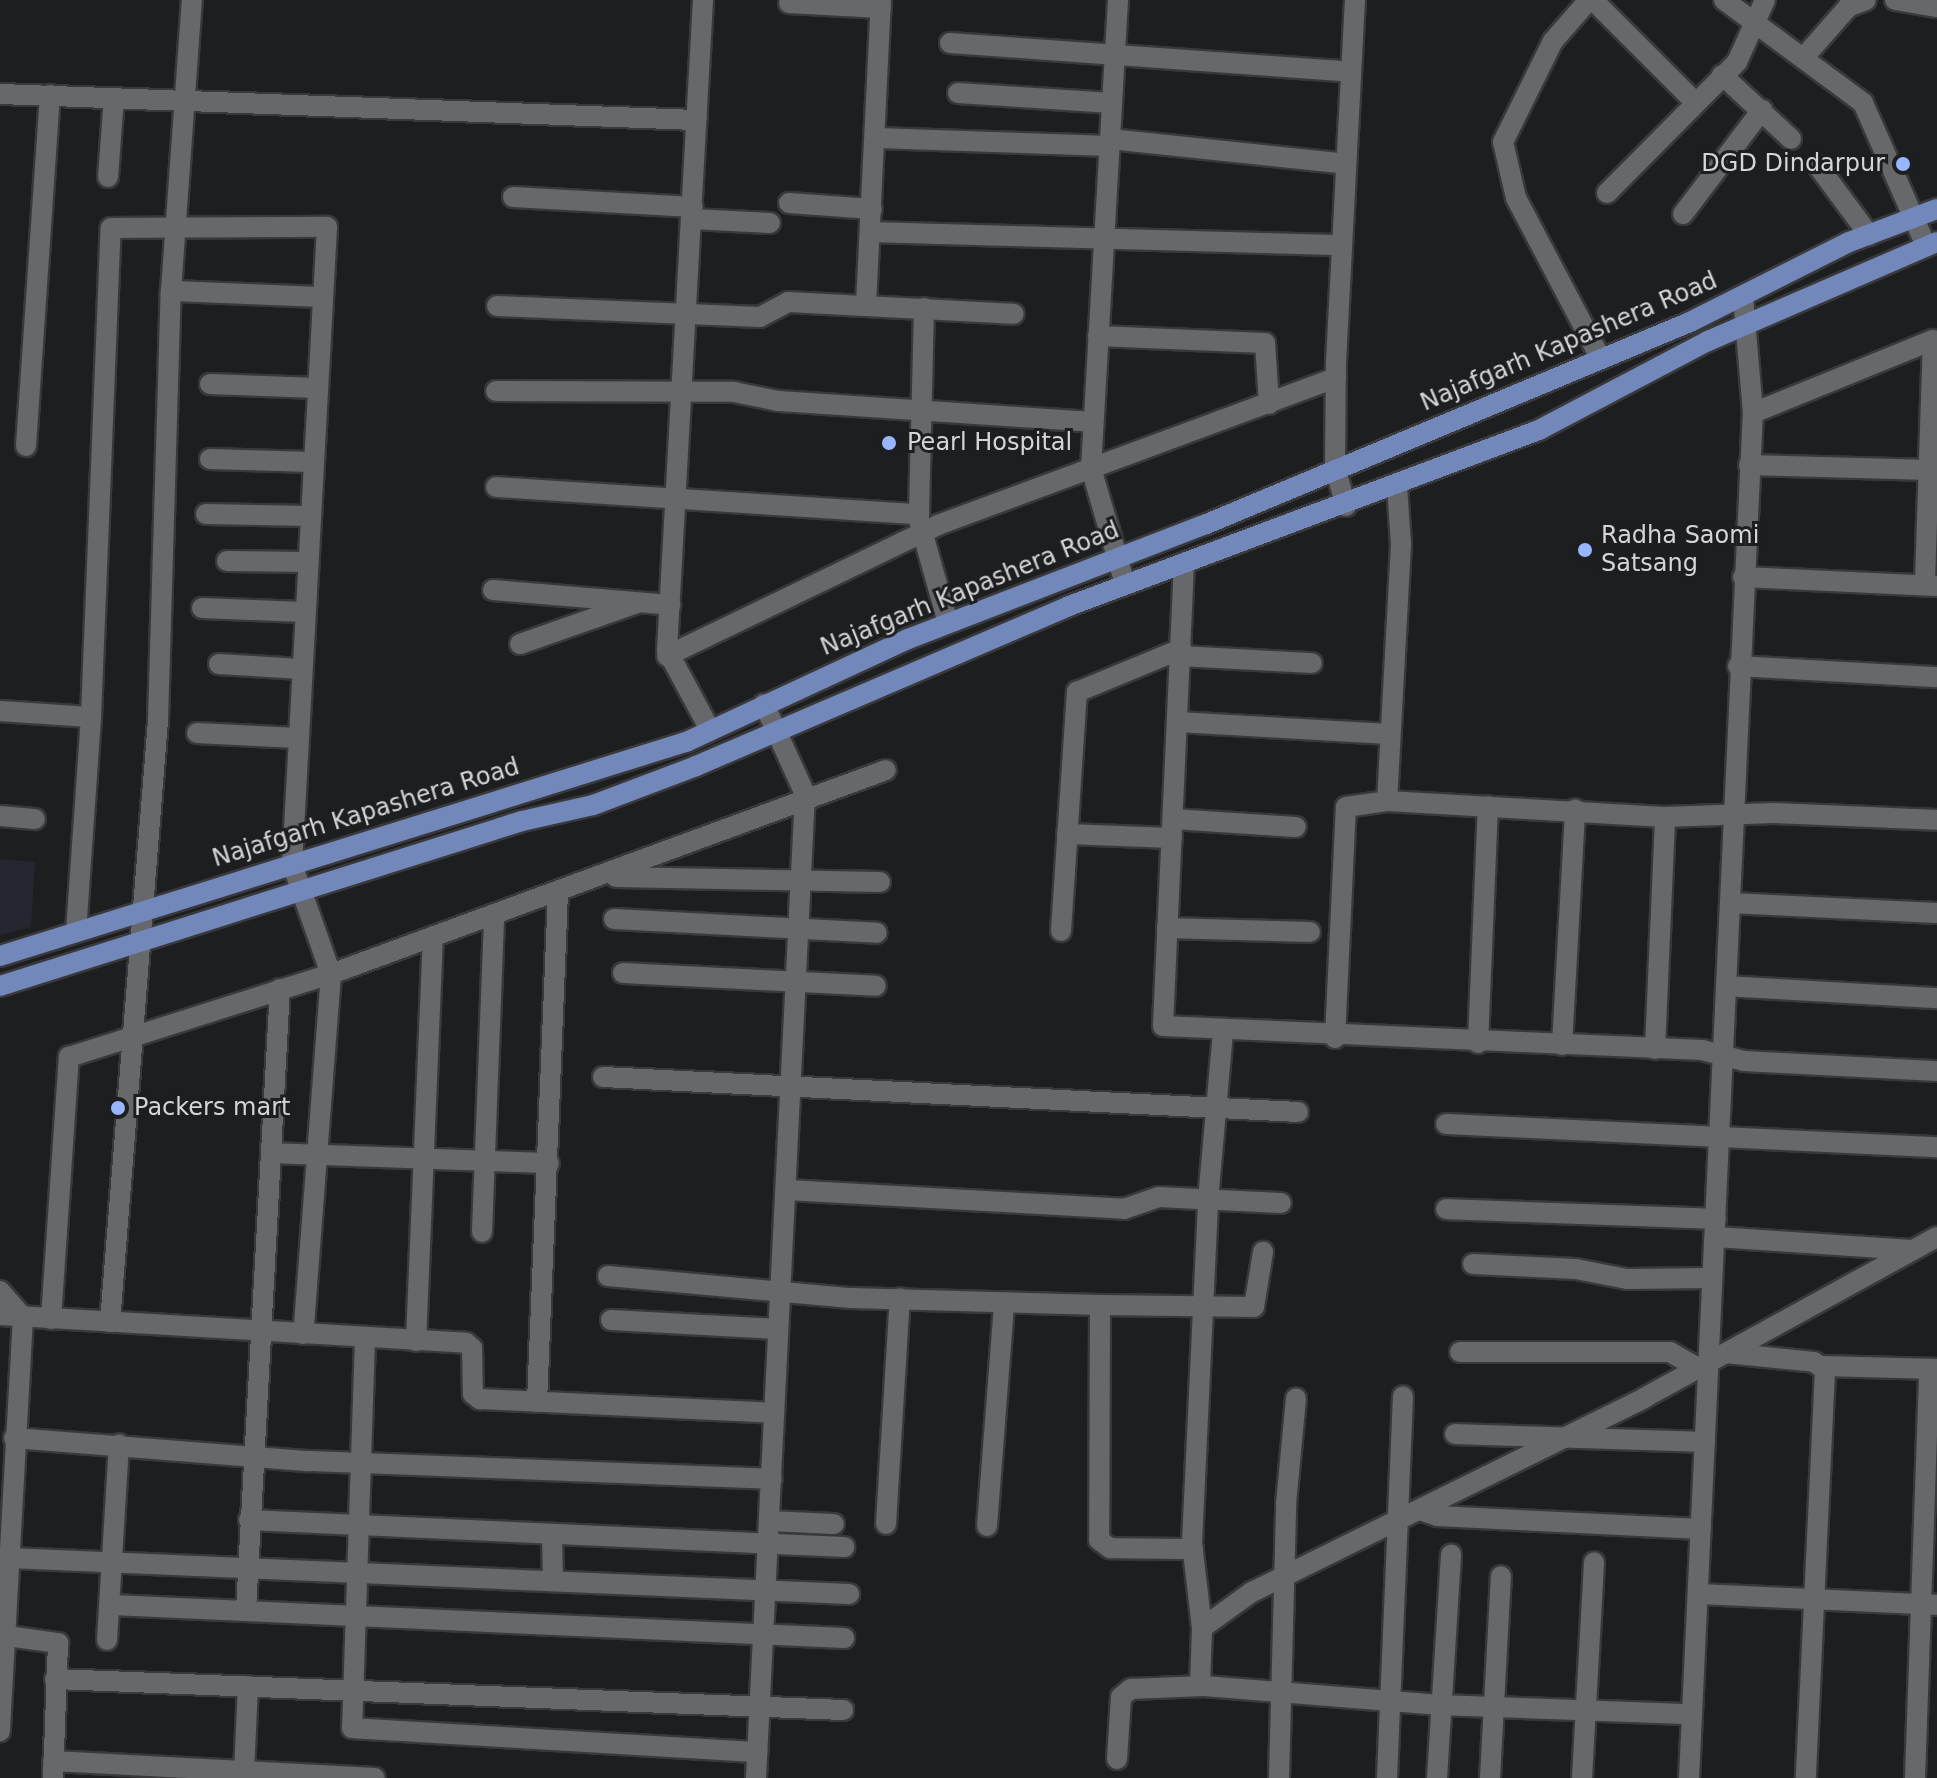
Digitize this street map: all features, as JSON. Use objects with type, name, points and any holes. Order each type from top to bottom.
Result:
[{"type":"main road","name":"Najafgarh Kapashera Road","points":[[0,956],[686,742],[948,623],[1601,359],[1743,297],[1869,235],[1937,209]]},
{"type":"main road","points":[[0,986],[305,890],[593,805],[696,766],[1125,584],[1346,506],[1539,430],[1748,322],[1931,244]]},
{"type":"main road","points":[[686,742],[696,766]]},
{"type":"street","points":[[110,1322],[134,1034],[167,548],[171,291],[192,0]]},
{"type":"street","points":[[703,0],[667,656],[710,730]]},
{"type":"street","points":[[1118,0],[1092,472],[1125,584]]},
{"type":"street","points":[[1346,506],[1335,468],[1336,378],[1355,0]]},
{"type":"street","points":[[1601,359],[1516,198],[1503,142],[1553,41],[1591,0],[1693,100]]},
{"type":"street","points":[[1724,0],[1756,26],[1806,55],[1863,103],[1913,218],[1931,244]]},
{"type":"street","points":[[1607,193],[1693,100],[1747,49],[1765,0]]},
{"type":"street","points":[[1806,55],[1848,7],[1866,0]]},
{"type":"street","points":[[1895,0],[1917,1],[1937,7]]},
{"type":"street","points":[[789,3],[881,4],[877,138],[866,305]]},
{"type":"street","points":[[950,43],[1351,72]]},
{"type":"street","points":[[1722,75],[1791,139]]},
{"type":"street","points":[[958,93],[1112,103]]},
{"type":"street","points":[[0,94],[697,120]]},
{"type":"street","points":[[26,446],[50,95]]},
{"type":"street","points":[[108,177],[114,98]]},
{"type":"street","points":[[1683,214],[1762,110]]},
{"type":"street","points":[[877,138],[1110,143],[1346,164]]},
{"type":"street","points":[[1818,166],[1869,235]]},
{"type":"street","points":[[513,197],[770,223]]},
{"type":"street","points":[[789,203],[872,209]]},
{"type":"street","points":[[76,932],[91,717],[108,234],[115,225],[327,227],[308,516],[292,864],[305,890],[331,974],[303,1334]]},
{"type":"street","points":[[870,232],[1342,245]]},
{"type":"street","points":[[171,291],[323,297]]},
{"type":"street","points":[[1689,1778],[1725,1057],[1738,666],[1753,413],[1748,322],[1743,297]]},
{"type":"street","points":[[497,306],[760,317],[788,302],[1014,314]]},
{"type":"street","points":[[924,308],[919,524],[948,623]]},
{"type":"street","points":[[1098,336],[1265,343],[1269,404]]},
{"type":"street","points":[[1743,577],[1931,586],[1930,470],[1935,339],[1753,413]]},
{"type":"street","points":[[667,656],[919,524],[1092,472],[1336,378]]},
{"type":"street","points":[[210,384],[316,388]]},
{"type":"street","points":[[496,391],[734,392],[778,401],[1093,422]]},
{"type":"street","points":[[210,459],[311,462]]},
{"type":"street","points":[[1749,465],[1930,470]]},
{"type":"street","points":[[1387,801],[1388,734],[1401,544],[1397,486]]},
{"type":"street","points":[[496,487],[676,497],[919,524]]},
{"type":"street","points":[[206,514],[308,516]]},
{"type":"street","points":[[227,561],[306,562]]},
{"type":"street","points":[[1184,563],[1163,1026],[1335,1038],[1655,1049],[1725,1057],[1937,1071]]},
{"type":"street","points":[[493,590],[670,605]]},
{"type":"street","points":[[520,644],[642,602]]},
{"type":"street","points":[[202,608],[303,612]]},
{"type":"street","points":[[1061,931],[1077,692],[1181,652],[1312,663]]},
{"type":"street","points":[[219,664],[301,669]]},
{"type":"street","points":[[1738,666],[1937,677]]},
{"type":"street","points":[[756,1778],[778,1329],[788,1190],[805,804],[764,704]]},
{"type":"street","points":[[0,711],[91,717]]},
{"type":"street","points":[[1179,722],[1388,734]]},
{"type":"street","points":[[197,733],[297,738]]},
{"type":"street","points":[[51,1319],[66,1062],[134,1034],[331,974],[805,804],[886,770]]},
{"type":"street","points":[[1335,1038],[1346,807],[1387,801],[1575,809],[1665,817],[1734,814],[1937,820]]},
{"type":"street","points":[[1478,1043],[1488,806]]},
{"type":"street","points":[[1562,1045],[1575,809]]},
{"type":"street","points":[[0,816],[35,819]]},
{"type":"street","points":[[1655,1049],[1665,817]]},
{"type":"street","points":[[1067,834],[1173,828],[1296,827]]},
{"type":"street","points":[[601,877],[803,878],[880,882]]},
{"type":"street","points":[[537,1402],[558,892]]},
{"type":"street","points":[[1730,903],[1937,913]]},
{"type":"street","points":[[482,1232],[494,914]]},
{"type":"street","points":[[614,919],[800,926],[877,933]]},
{"type":"street","points":[[1167,928],[1310,932]]},
{"type":"street","points":[[416,1341],[433,936]]},
{"type":"street","points":[[623,973],[876,986]]},
{"type":"street","points":[[1726,986],[1937,998]]},
{"type":"street","points":[[246,1610],[258,1331],[272,1153],[280,989]]},
{"type":"street","points":[[1200,1686],[1202,1628],[1193,1549],[1208,1200],[1223,1032]]},
{"type":"street","points":[[603,1077],[1298,1112]]},
{"type":"street","points":[[1446,1124],[1937,1147]]},
{"type":"street","points":[[272,1153],[549,1163]]},
{"type":"street","points":[[788,1190],[1124,1209],[1154,1197],[1281,1203]]},
{"type":"street","points":[[1446,1209],[1715,1228],[1937,1252]]},
{"type":"street","points":[[1202,1628],[1252,1592],[1397,1525],[1420,1510],[1711,1361],[1937,1237]]},
{"type":"street","points":[[608,1276],[1004,1303],[1258,1306],[1263,1252]]},
{"type":"street","points":[[1473,1264],[1576,1269],[1627,1279],[1712,1278]]},
{"type":"street","points":[[0,1291],[23,1317],[9,1446],[9,1558],[2,1635],[0,1731]]},
{"type":"street","points":[[886,1524],[900,1298]]},
{"type":"street","points":[[987,1526],[1004,1303]]},
{"type":"street","points":[[1100,1305],[1099,1540],[1110,1548],[1193,1549]]},
{"type":"street","points":[[0,1315],[471,1345],[475,1397],[774,1413]]},
{"type":"street","points":[[611,1320],[778,1329]]},
{"type":"street","points":[[365,1339],[357,1463],[359,1525],[350,1687],[355,1729],[757,1752]]},
{"type":"street","points":[[1460,1352],[1670,1352],[1711,1361],[1933,1369],[1929,1605],[1915,1778]]},
{"type":"street","points":[[1806,1778],[1823,1366]]},
{"type":"street","points":[[1387,1778],[1403,1396]]},
{"type":"street","points":[[1279,1778],[1296,1398]]},
{"type":"street","points":[[1455,1434],[1508,1431],[1561,1439],[1705,1442]]},
{"type":"street","points":[[9,1446],[119,1444],[357,1463],[772,1479]]},
{"type":"street","points":[[107,1640],[115,1562],[119,1444]]},
{"type":"street","points":[[1420,1510],[1437,1516],[1701,1529]]},
{"type":"street","points":[[249,1520],[768,1546],[844,1547]]},
{"type":"street","points":[[769,1521],[834,1524]]},
{"type":"street","points":[[552,1534],[553,1581]]},
{"type":"street","points":[[1437,1778],[1451,1554]]},
{"type":"street","points":[[9,1558],[849,1594]]},
{"type":"street","points":[[1582,1778],[1594,1562]]},
{"type":"street","points":[[1490,1778],[1501,1576]]},
{"type":"street","points":[[1698,1594],[1929,1605]]},
{"type":"street","points":[[112,1605],[844,1638]]},
{"type":"street","points":[[2,1635],[57,1641],[53,1770],[375,1778]]},
{"type":"street","points":[[55,1679],[350,1687],[843,1710]]},
{"type":"street","points":[[244,1773],[248,1686]]},
{"type":"street","points":[[1117,1759],[1122,1692],[1200,1686],[1440,1705],[1691,1714]]},
{"type":"shaded area","points":[[0,859],[35,862],[31,927],[0,935]]},
{"type":"place","name":"DGD Dindarpur","points":[[1903,164]]},
{"type":"place","name":"Pearl Hospital","points":[[889,443]]},
{"type":"place","name":"Radha Saomi Satsang","points":[[1585,550]]},
{"type":"place","name":"Packers mart","points":[[118,1108]]}]
